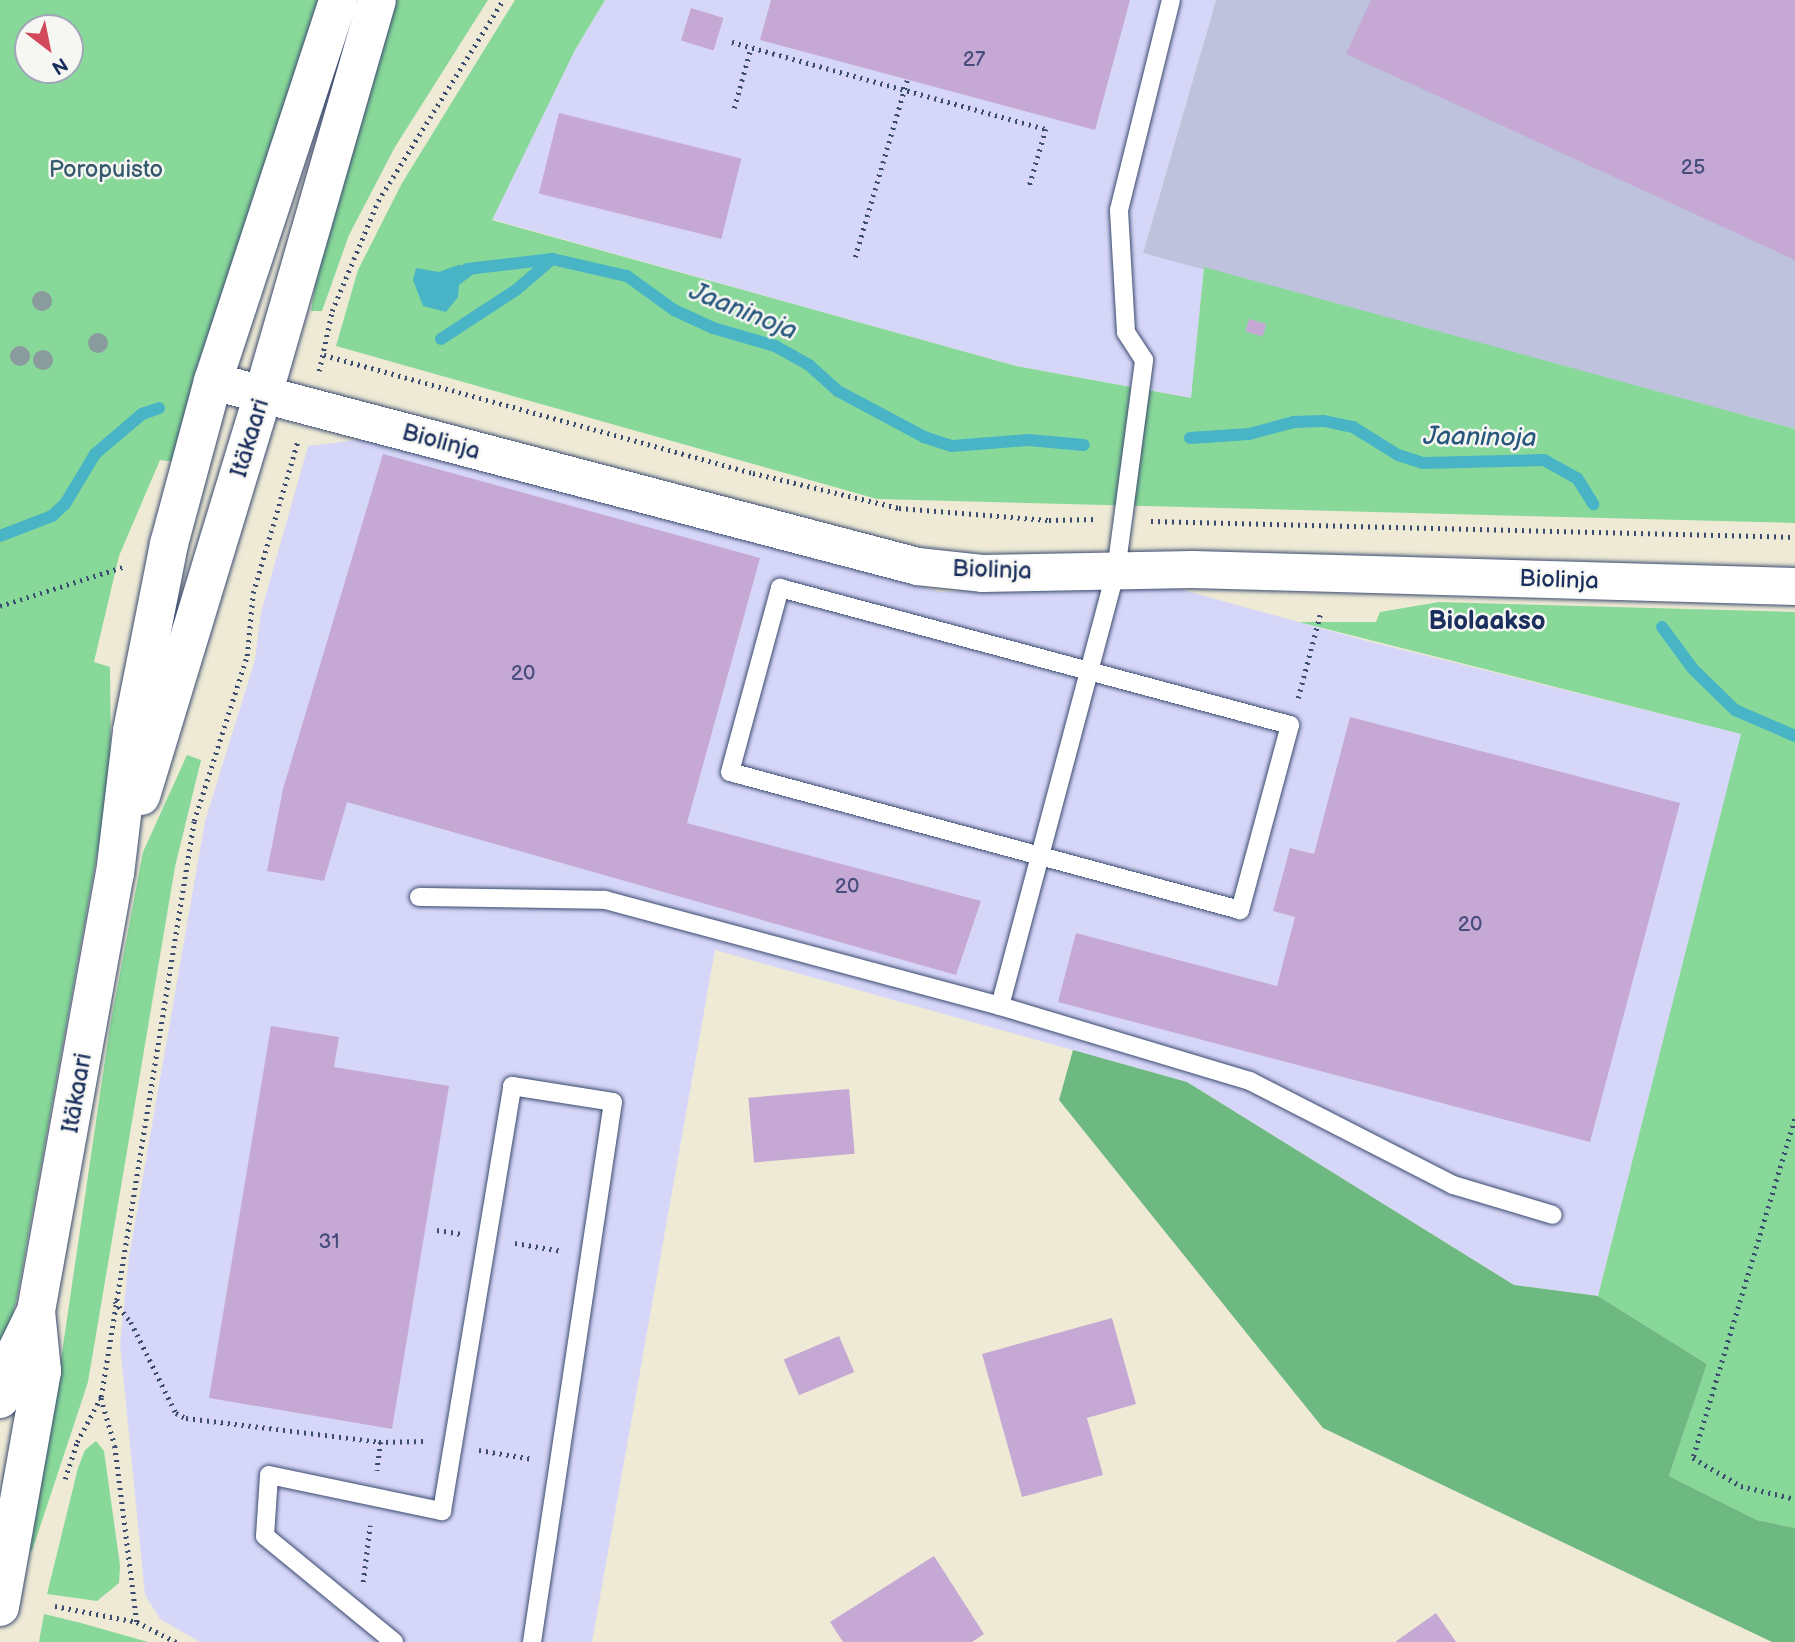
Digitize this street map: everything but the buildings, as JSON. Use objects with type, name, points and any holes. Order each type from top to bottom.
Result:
[{"type":"street","name":"Itäkaari","points":[[0,1399],[13,1358],[36,1311],[115,874],[132,731],[156,607],[213,381],[338,0]]},
{"type":"street","name":"Itäkaari","points":[[115,874],[263,395],[377,0]]},
{"type":"street","name":"Biolinja","points":[[213,381],[917,566],[982,573],[1116,571],[1795,586]]},
{"type":"street","name":"Itäkaari","points":[[0,1607],[43,1371],[36,1311]]},
{"type":"lane","points":[[1000,1006],[1043,857],[1116,571],[1144,360],[1126,332],[1119,210],[1171,0]]},
{"type":"lane","points":[[780,588],[1091,672],[1290,726],[1240,910],[730,772],[780,588]]},
{"type":"lane","points":[[419,897],[605,900],[1000,1006],[1250,1081],[1453,1185],[1553,1214]]},
{"type":"lane","points":[[394,1642],[265,1536],[269,1475],[442,1511],[512,1086],[613,1102],[532,1642]]},
{"type":"path","points":[[137,1622],[115,1446],[100,1397],[194,821],[247,656],[253,593],[324,355],[332,311],[378,201],[503,0]]},
{"type":"path","points":[[733,42],[1046,129],[1029,188]]},
{"type":"path","points":[[734,108],[751,47]]},
{"type":"path","points":[[855,257],[907,79]]},
{"type":"path","points":[[324,355],[752,473],[899,508],[1049,520],[1123,518],[1350,528],[1795,537]]},
{"type":"path","points":[[0,606],[123,567]]},
{"type":"path","points":[[1290,726],[1320,615]]},
{"type":"path","points":[[1795,1119],[1693,1458],[1741,1486],[1795,1499]]},
{"type":"path","points":[[437,1230],[590,1256]]},
{"type":"path","points":[[55,1606],[137,1622],[176,1642]]},
{"type":"shaded area","points":[[605,0],[1216,0],[1143,253],[1204,267],[1192,398],[1016,366],[491,219],[575,50]]},
{"type":"shaded area","points":[[1216,0],[1795,0],[1795,429],[1143,253]]},
{"type":"shaded area","points":[[366,439],[941,592],[1158,583],[1367,641],[1742,734],[1598,1296],[1514,1285],[1187,1082],[715,950],[592,1642],[200,1642],[160,1619],[145,1595],[120,1344],[129,1257],[205,821],[255,660],[261,612],[308,446]]},
{"type":"green space","name":"Poropuisto","points":[[0,0],[328,0],[175,462],[160,460],[119,556],[94,662],[110,667],[111,777],[17,1298],[0,1362]]},
{"type":"green space","points":[[393,0],[488,0],[395,147],[349,235],[322,311],[311,311],[326,220]]},
{"type":"green space","points":[[515,0],[605,0],[575,50],[492,220],[1016,366],[1191,398],[1204,267],[1795,429],[1795,523],[877,499],[336,346],[358,270],[402,183]]},
{"type":"green space","points":[[1439,602],[1795,612],[1795,1528],[1757,1520],[1669,1476],[1707,1364],[1598,1296],[1741,734],[1299,622],[1376,622],[1380,612]]},
{"type":"green space","points":[[187,755],[201,760],[175,867],[88,1382],[32,1551],[27,1549],[58,1380],[110,1026],[143,852]]},
{"type":"green space","points":[[1073,1050],[1187,1082],[1514,1285],[1598,1296],[1707,1364],[1669,1476],[1757,1520],[1795,1528],[1795,1642],[1772,1642],[1323,1428],[1059,1100]]},
{"type":"green space","points":[[96,1441],[104,1451],[120,1565],[119,1583],[97,1601],[47,1594],[78,1468],[85,1450]]},
{"type":"green space","points":[[44,1614],[81,1623],[148,1642],[39,1642]]},
{"type":"water","points":[[458,265],[483,267],[459,285],[458,297],[446,312],[423,306],[413,280],[416,268],[439,272]]},
{"type":"waterway","points":[[467,269],[552,259]]},
{"type":"waterway","name":"Jaaninoja","points":[[441,339],[516,290],[552,259],[627,276],[674,310],[713,328],[775,346],[809,365],[838,391],[924,437],[952,446],[1028,440],[1084,445]]},
{"type":"waterway","name":"Jaaninoja","points":[[0,536],[52,516],[65,504],[95,454],[142,414],[159,408]]},
{"type":"waterway","name":"Jaaninoja","points":[[1190,438],[1249,434],[1294,422],[1324,421],[1353,427],[1398,455],[1423,463],[1544,460],[1577,478],[1593,504]]},
{"type":"waterway","name":"Jaaninoja","points":[[1662,627],[1693,669],[1735,710],[1795,736]]},
{"type":"district","name":"Biolaakso","points":[[1487,622]]}]
